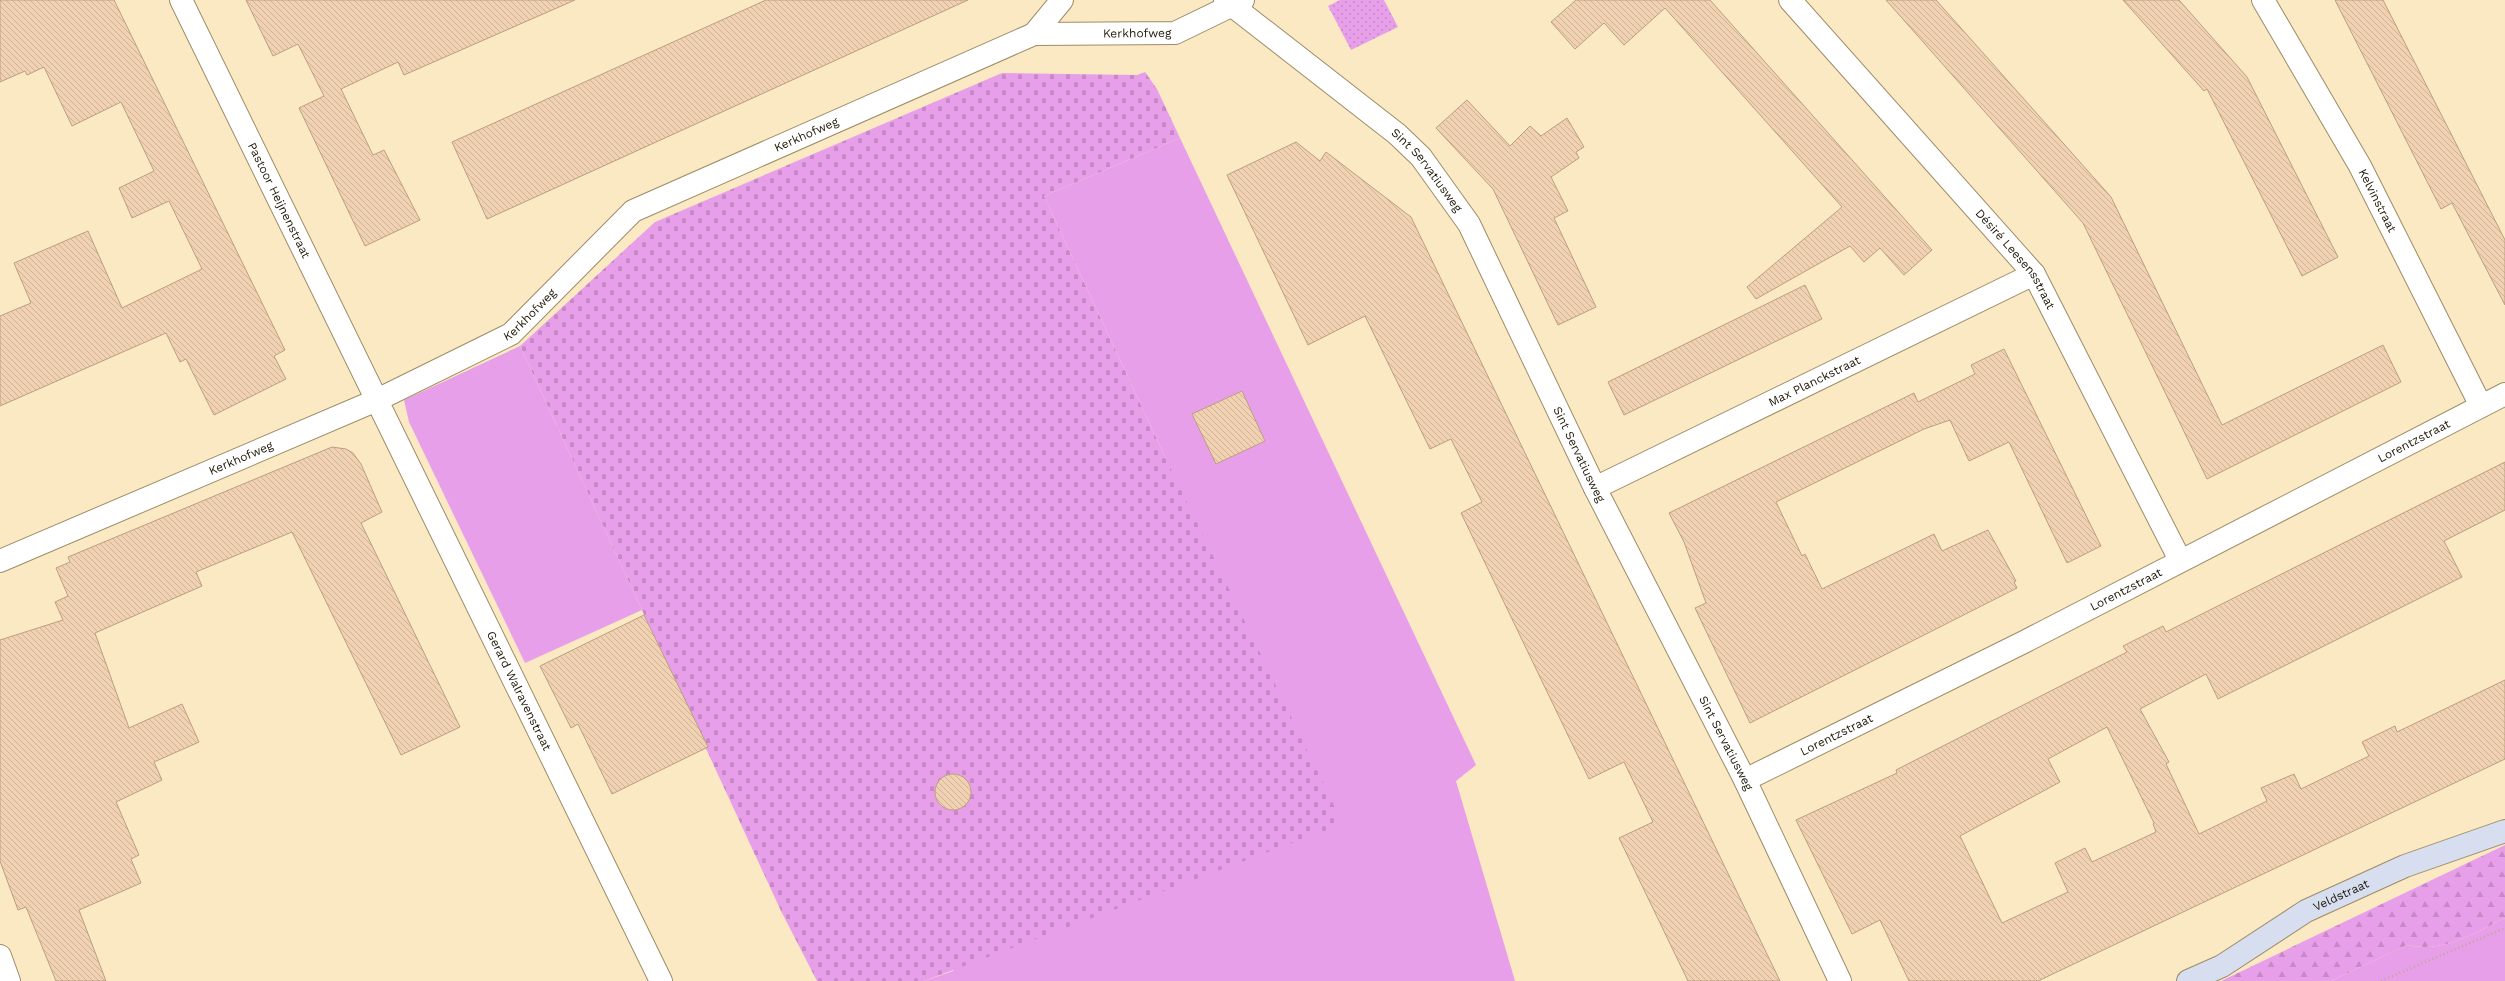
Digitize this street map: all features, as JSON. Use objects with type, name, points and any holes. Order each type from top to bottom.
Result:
[{"type":"street","name":"Pastoor Heijnenstraat","points":[[181,0],[377,400]]},
{"type":"street","name":"Kerkhofweg","points":[[1034,34],[1062,0]]},
{"type":"street","name":"Désiré Leesensstraat","points":[[1790,0],[2034,274],[2180,560]]},
{"type":"street","name":"Kelvinstraat","points":[[2263,0],[2360,166],[2481,406]]},
{"type":"street","name":"Kerkhofweg","points":[[0,561],[377,400],[511,334],[632,211],[1034,34],[1175,33],[1234,2]]},
{"type":"street","name":"Sint Servatiusweg","points":[[1234,2],[1397,134],[1421,156],[1469,224],[1595,488],[1745,780],[1840,981]]},
{"type":"street","name":"Max Planckstraat","points":[[1595,488],[2034,274]]},
{"type":"street","name":"Lorentzstraat","points":[[1745,780],[2024,642],[2180,560],[2505,394]]},
{"type":"street","name":"Gerard Walravenstraat","points":[[377,400],[661,981]]},
{"type":"street","name":"Veldstraat","points":[[2188,981],[2222,966],[2306,911],[2405,866],[2505,831]]},
{"type":"street","points":[[0,956],[10,981]]},
{"type":"path","points":[[2381,981],[2505,928]]},
{"type":"green space","points":[[1340,0],[1384,0],[1398,27],[1351,50],[1328,6]]},
{"type":"green space","points":[[1145,72],[1157,89],[1180,138],[1044,196],[1166,459],[1343,824],[924,981],[817,981],[781,911],[520,346],[655,222],[1002,73],[1137,75]]},
{"type":"green space","points":[[1180,138],[1476,765],[1456,781],[1515,981],[924,981],[953,971],[1166,459],[1044,196]]},
{"type":"green space","points":[[520,346],[642,610],[525,663],[409,422],[404,400]]},
{"type":"green space","points":[[2505,845],[2505,918],[2470,936],[2446,944],[2434,946],[2421,947],[2407,945],[2331,981],[2221,981]]},
{"type":"green space","points":[[2505,918],[2505,981],[2331,981],[2407,945],[2421,947],[2446,944],[2470,936]]},
{"type":"building","points":[[0,0],[114,0],[285,350],[274,356],[286,379],[214,415],[186,359],[180,362],[166,333],[0,406],[0,316],[31,303],[14,263],[88,231],[122,308],[202,269],[169,201],[132,218],[119,188],[154,171],[121,102],[72,126],[44,67],[27,75],[25,71],[0,82]]},
{"type":"building","points":[[246,0],[575,0],[404,75],[398,62],[341,89],[373,155],[384,150],[420,220],[365,246],[299,108],[324,96],[298,44],[273,56]]},
{"type":"building","points":[[766,0],[968,0],[487,219],[452,142]]},
{"type":"building","points":[[1576,0],[1710,0],[1932,250],[1904,275],[1880,248],[1864,262],[1850,246],[1756,299],[1747,287],[1842,207],[1665,8],[1624,45],[1604,23],[1575,49],[1551,22]]},
{"type":"building","points":[[1886,0],[1936,0],[2111,197],[2222,425],[2383,345],[2401,382],[2207,479],[2083,223]]},
{"type":"building","points":[[2123,0],[2179,0],[2247,77],[2338,257],[2302,276],[2207,89],[2204,91]]},
{"type":"building","points":[[2335,0],[2383,0],[2505,240],[2505,305],[2452,203],[2441,209]]},
{"type":"building","points":[[1467,100],[1510,146],[1530,126],[1541,136],[1567,118],[1584,147],[1576,152],[1579,158],[1551,177],[1568,211],[1554,218],[1596,307],[1558,325],[1493,189],[1436,128]]},
{"type":"building","points":[[1296,142],[1320,161],[1326,152],[1411,217],[1780,981],[1688,981],[1619,838],[1653,822],[1624,762],[1589,779],[1461,513],[1482,502],[1451,439],[1430,449],[1365,316],[1308,345],[1227,175]]},
{"type":"building","points":[[1805,285],[1822,319],[1624,415],[1608,382]]},
{"type":"building","points":[[2004,349],[2101,546],[2067,563],[2009,442],[1969,461],[1950,420],[1924,429],[1776,502],[1802,556],[1805,554],[1822,589],[1934,534],[1942,551],[1988,530],[2016,581],[2014,582],[2017,588],[1750,723],[1695,608],[1706,603],[1684,542],[1669,513],[1914,393],[1918,402],[1975,374],[1971,365]]},
{"type":"building","points":[[1242,391],[1265,441],[1216,464],[1192,414]]},
{"type":"building","points":[[332,447],[346,449],[353,453],[361,464],[382,512],[361,523],[460,727],[401,755],[292,532],[196,572],[202,586],[95,633],[129,728],[182,704],[199,742],[154,762],[162,780],[116,802],[139,855],[131,859],[141,883],[79,910],[106,981],[56,981],[26,907],[18,910],[0,861],[0,640],[63,620],[55,602],[68,596],[56,568],[70,562],[68,557]]},
{"type":"building","points":[[2505,462],[2505,510],[2444,541],[2462,577],[2218,699],[2206,674],[2140,709],[2169,762],[2166,764],[2199,834],[2267,801],[2261,788],[2294,774],[2301,789],[2369,756],[2362,742],[2395,726],[2397,732],[2505,680],[2505,759],[2038,981],[1909,981],[1880,920],[1852,934],[1796,820],[1897,773],[1896,770],[2127,652],[2123,646],[2163,626],[2166,632]],"holes":[[[2107,727],[2154,823],[2156,832],[2092,862],[2085,848],[2055,863],[2068,892],[2002,923],[1960,836],[2060,782],[2048,759]]]},
{"type":"building","points":[[644,615],[708,747],[612,794],[578,724],[571,728],[540,666]]},
{"type":"building","points":[[956,774],[966,779],[970,785],[970,799],[966,805],[960,809],[950,810],[940,805],[936,799],[935,789],[940,779],[946,775]]}]
